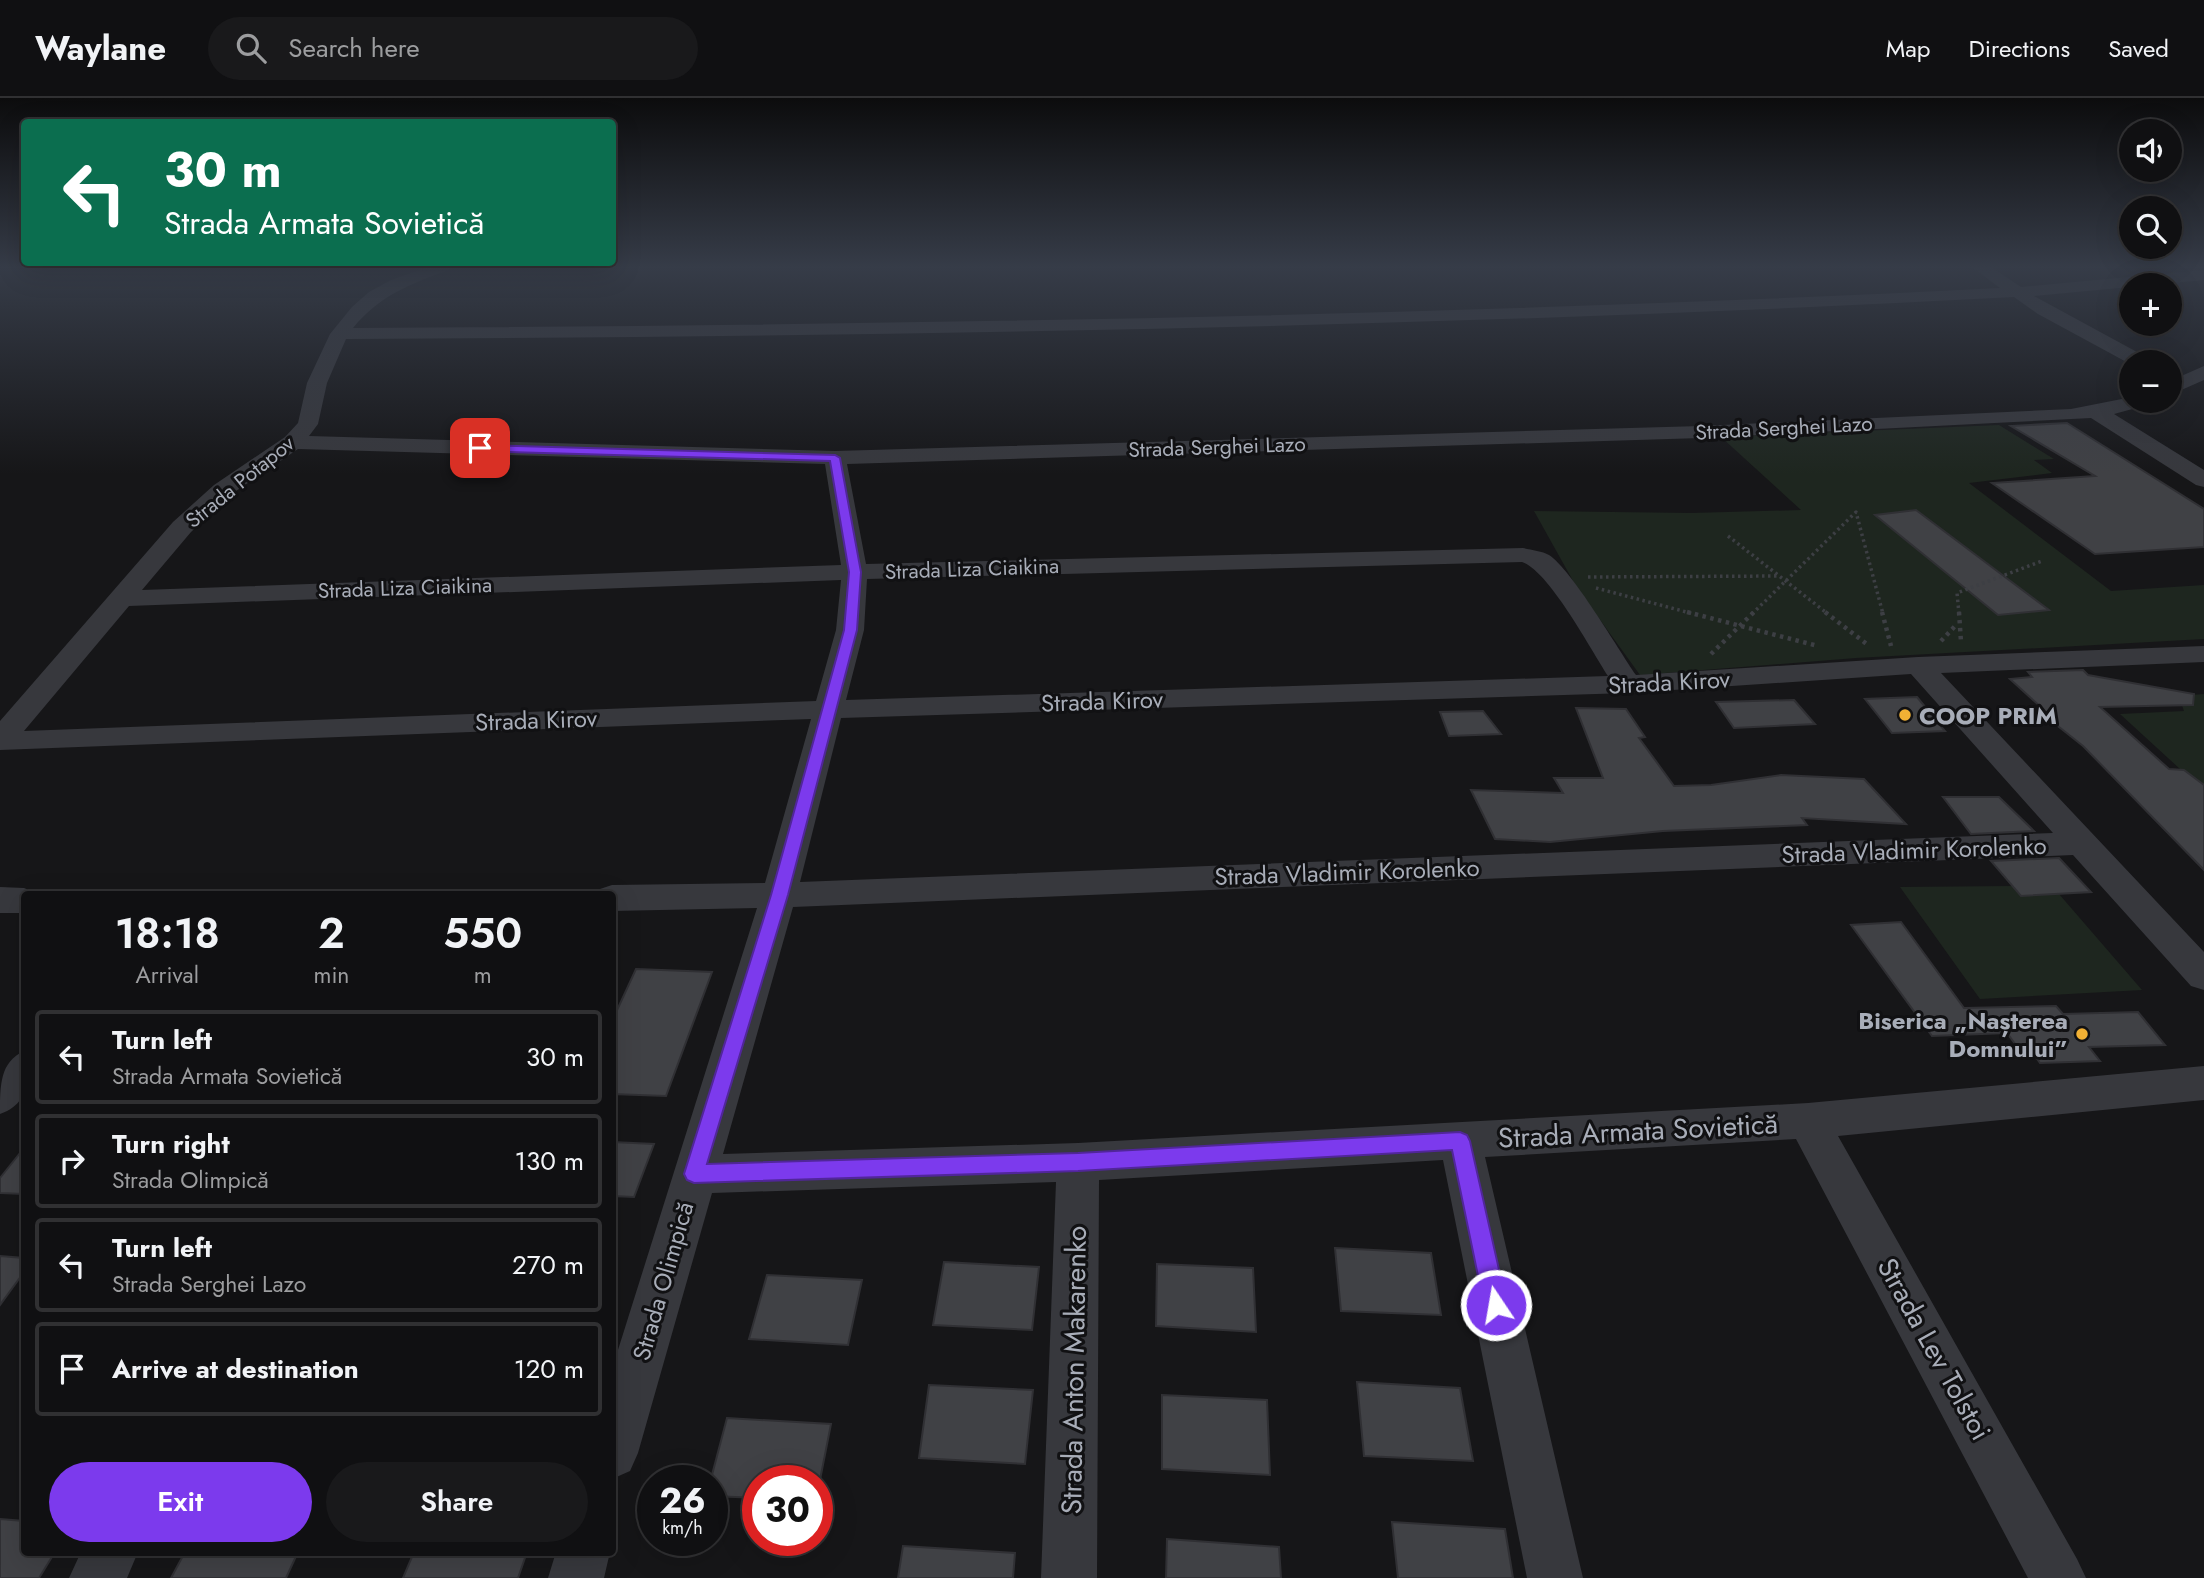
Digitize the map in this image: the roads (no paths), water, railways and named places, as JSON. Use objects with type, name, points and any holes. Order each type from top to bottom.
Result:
[{"type":"street","name":"Strada Potapov","points":[[0,740],[182,527],[222,490],[293,442],[308,424],[317,383],[338,336]]},
{"type":"street","points":[[2090,336],[2119,351]]},
{"type":"street","points":[[2182,380],[2204,372]]},
{"type":"street","name":"Strada Serghei Lazo","points":[[293,442],[835,458],[1673,433],[2096,412],[2119,406]]},
{"type":"street","points":[[2096,412],[2204,480]]},
{"type":"street","name":"Strada Olimpică","points":[[616,1439],[779,895],[850,630],[855,572],[835,458]]},
{"type":"street","name":"Strada Liza Ciaikina","points":[[124,597],[1499,553],[1540,560],[1557,577],[1628,684]]},
{"type":"street","name":"Strada Kirov","points":[[0,740],[830,709],[1682,682],[1908,666],[2204,654]]},
{"type":"street","points":[[1908,666],[2082,843],[2204,976]]},
{"type":"street","name":"Strada Vladimir Korolenko","points":[[616,898],[779,895],[2082,843]]},
{"type":"street","points":[[0,900],[21,901]]},
{"type":"street","points":[[0,1097],[21,1071]]},
{"type":"street","name":"Strada Armata Sovietică","points":[[694,1174],[1078,1162],[1808,1121],[2204,1083]]},
{"type":"street","name":"Strada Lev Tolstoi","points":[[1808,1121],[2059,1578]]},
{"type":"street","points":[[1460,1141],[1555,1578]]},
{"type":"street","name":"Strada Anton Makarenko","points":[[1069,1578],[1078,1162]]},
{"type":"street","points":[[97,1578],[109,1556]]},
{"type":"street","points":[[576,1578],[582,1556]]},
{"type":"place","name":"COOP PRIM","points":[[1905,715]]},
{"type":"place","name":"Biserica „Nașterea Domnului”","points":[[2082,1034]]}]
